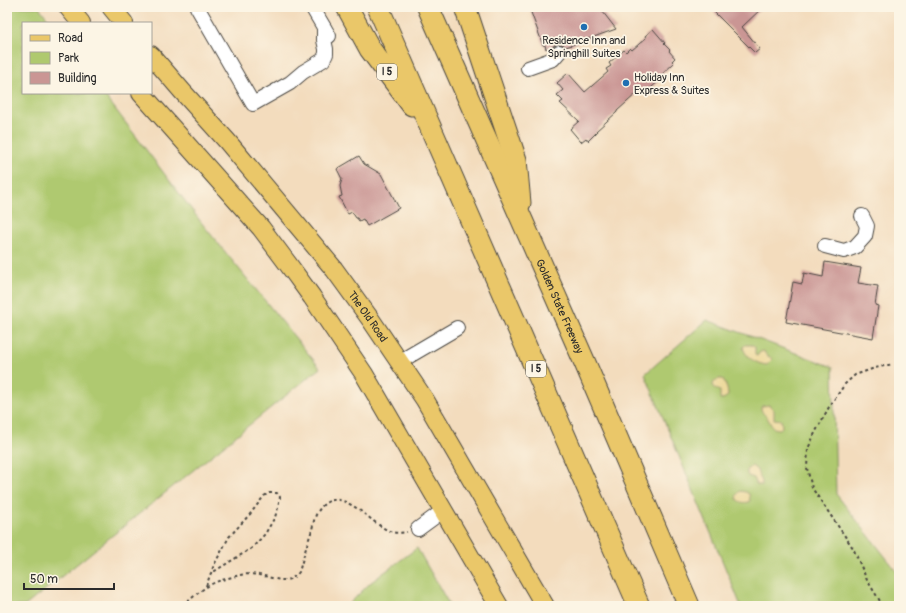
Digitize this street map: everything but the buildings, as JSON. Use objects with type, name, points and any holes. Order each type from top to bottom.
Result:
[{"type":"highway","name":"I 5","points":[[347,7],[370,49],[433,132]]},
{"type":"highway","name":"I 5","points":[[378,7],[639,606]]},
{"type":"highway","name":"Golden State Freeway","points":[[428,7],[585,364],[689,606]]},
{"type":"highway","points":[[465,7],[516,160],[522,220]]},
{"type":"main road","points":[[68,7],[80,22]]},
{"type":"main road","points":[[111,7],[123,22]]},
{"type":"main road","name":"The Old Road","points":[[152,56],[227,140],[334,269],[371,320],[425,400],[545,606]]},
{"type":"main road","points":[[142,94],[261,228],[340,337],[364,374],[499,606]]},
{"type":"lane","points":[[197,7],[253,104],[290,83],[306,80],[326,67],[331,61],[333,44],[312,7]]},
{"type":"lane","points":[[528,68],[553,60],[559,52]]},
{"type":"lane","points":[[824,246],[844,251],[855,247],[865,236],[867,226],[862,216]]},
{"type":"lane","points":[[399,362],[457,328]]},
{"type":"lane","points":[[418,529],[444,510]]},
{"type":"path","points":[[883,606],[867,580],[854,548],[812,488],[807,468],[808,449],[815,432],[844,384],[855,375],[875,368],[894,364]]},
{"type":"path","points":[[205,587],[210,574],[214,565],[229,537],[264,496],[269,493],[277,493],[280,497],[278,508],[275,517],[265,534],[252,548],[210,574]]},
{"type":"path","points":[[183,606],[205,587],[240,575],[258,574],[284,580],[289,580],[295,577],[299,572],[317,514],[322,505],[329,501],[337,499],[352,505],[391,532],[405,533],[418,529]]},
{"type":"green space","points":[[7,7],[39,7],[50,22],[22,22],[22,94],[104,94],[204,226],[320,368],[25,606],[7,606]]},
{"type":"green space","points":[[707,320],[833,367],[836,494],[899,574],[899,606],[741,606],[645,374]]},
{"type":"green space","points":[[417,548],[450,606],[347,606],[370,583]]},
{"type":"sand","points":[[745,345],[754,346],[755,355],[757,356],[760,352],[764,351],[766,355],[772,359],[771,361],[767,365],[752,359],[744,351],[743,347]]},
{"type":"sand","points":[[719,379],[723,379],[727,389],[728,396],[723,399],[720,399],[720,391],[714,388],[713,384]]},
{"type":"sand","points":[[769,405],[774,410],[774,419],[781,420],[782,427],[780,429],[772,426],[762,411],[762,406]]},
{"type":"sand","points":[[752,466],[757,470],[762,481],[762,485],[757,485],[754,478],[748,476],[747,469]]},
{"type":"sand","points":[[740,491],[749,494],[750,501],[743,503],[737,499],[736,496]]},
{"type":"place","name":"Residence Inn and Springhill Suites","points":[[584,27]]},
{"type":"place","name":"Holiday Inn Express & Suites","points":[[626,83]]}]
